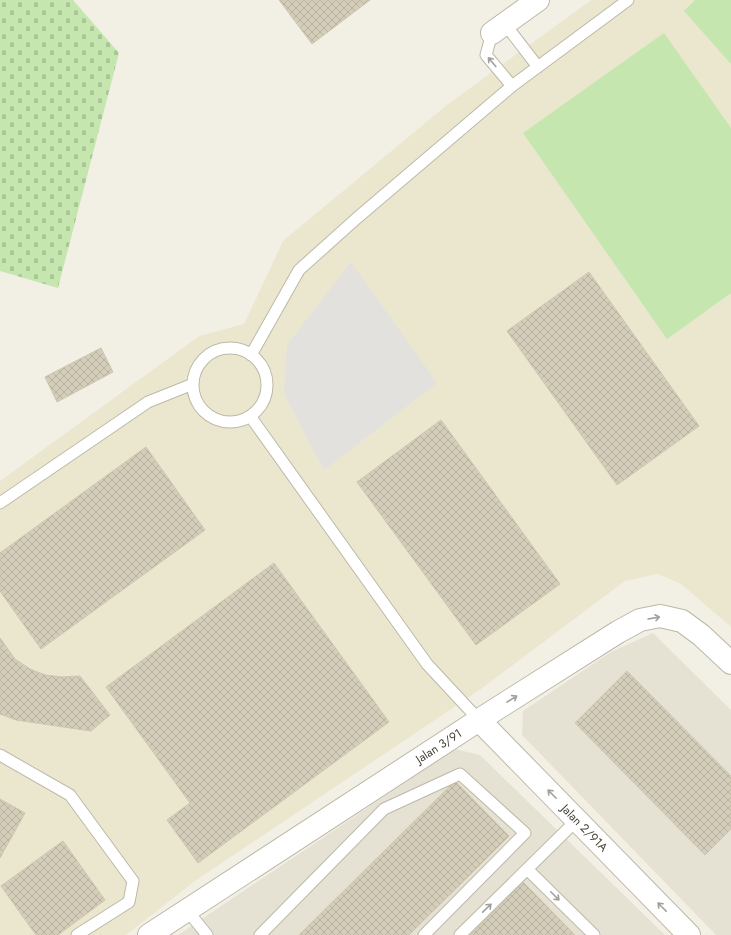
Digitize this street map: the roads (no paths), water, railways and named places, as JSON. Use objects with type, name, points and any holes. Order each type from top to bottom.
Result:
[{"type":"street","points":[[499,28],[538,0]]},
{"type":"street","name":"Jalan 3/91","points":[[149,935],[479,720],[618,632],[640,620],[660,616],[682,621],[701,635],[731,663]]},
{"type":"street","name":"Jalan 2/91A","points":[[479,720],[690,935]]},
{"type":"lane","points":[[251,355],[298,270],[512,86],[628,0]]},
{"type":"lane","points":[[512,86],[486,55],[499,28],[538,67]]},
{"type":"lane","points":[[230,348],[241,350],[251,355],[259,363],[265,374],[266,386],[264,398],[259,408],[250,416],[239,421],[228,422],[217,420],[207,414],[199,406],[194,396],[193,384],[195,373],[201,363],[209,355],[219,350],[230,348]]},
{"type":"lane","points":[[0,503],[148,402],[193,384]]},
{"type":"lane","points":[[250,416],[428,664],[479,720]]},
{"type":"lane","points":[[0,755],[70,795],[133,881],[129,902],[77,935]]},
{"type":"lane","points":[[260,935],[384,809],[460,774],[525,833],[424,935]]},
{"type":"lane","points":[[460,935],[577,820]]},
{"type":"lane","points":[[527,869],[594,935]]},
{"type":"lane","points":[[187,910],[207,935]]}]
